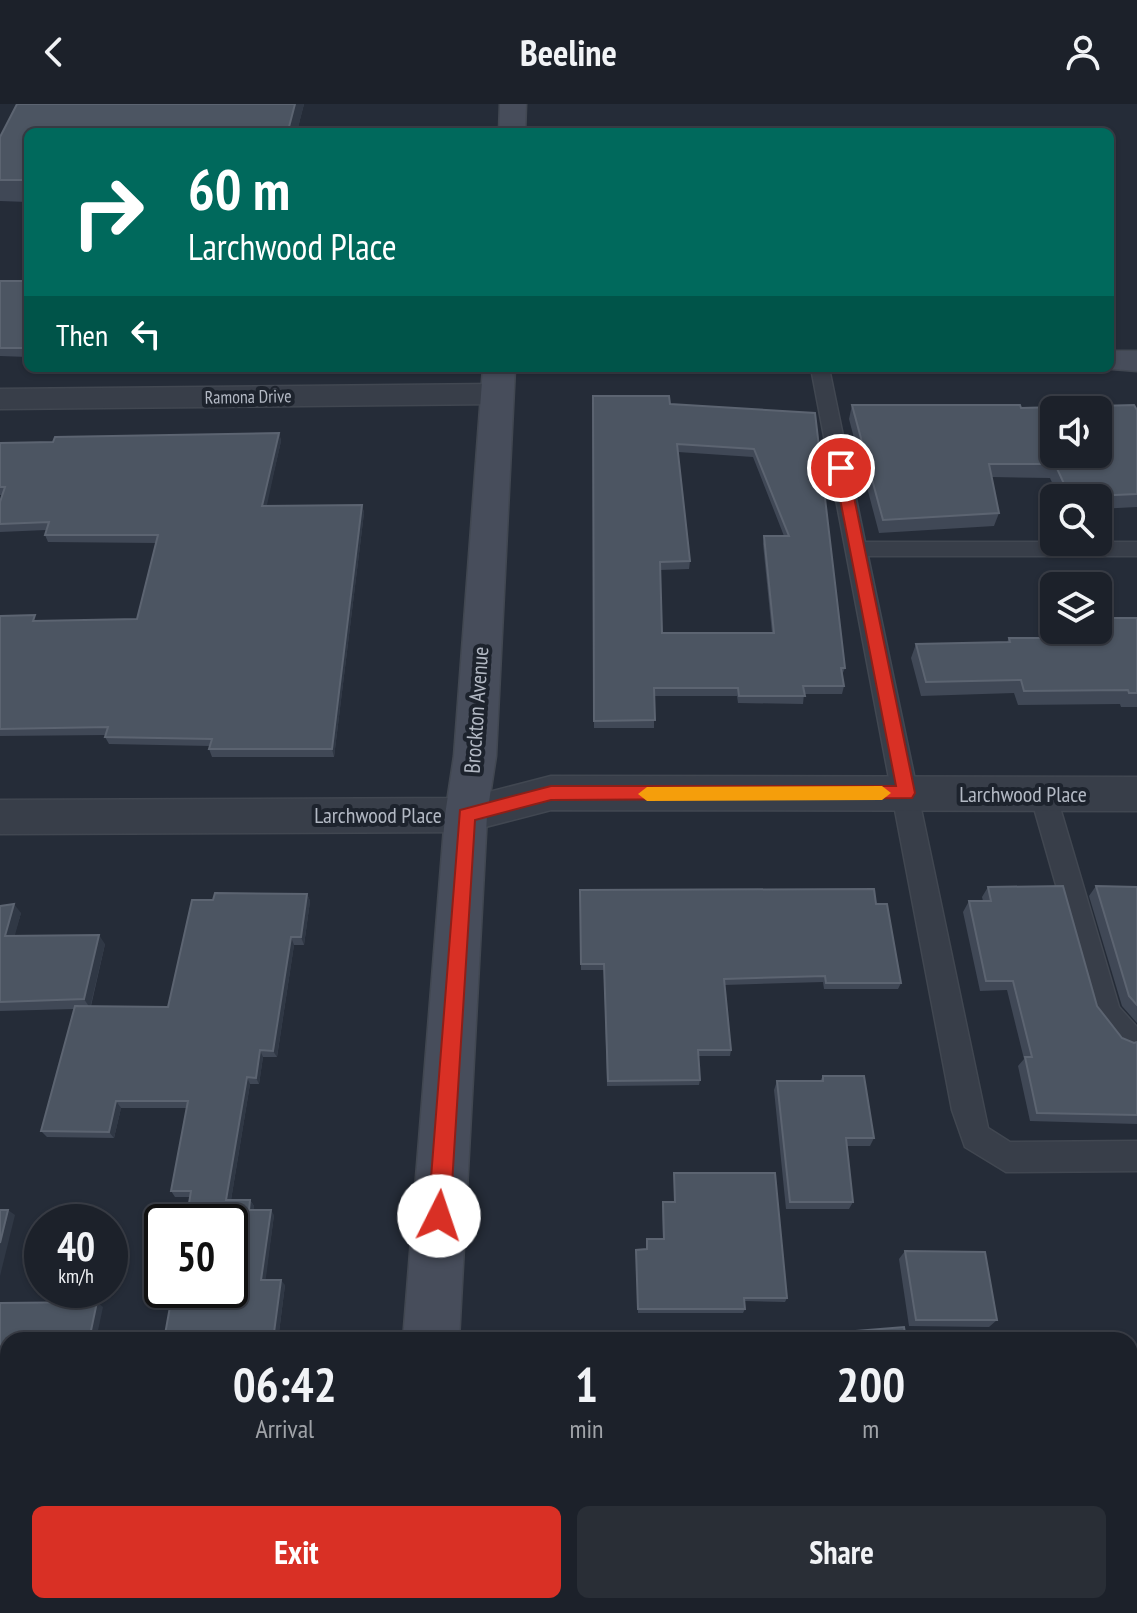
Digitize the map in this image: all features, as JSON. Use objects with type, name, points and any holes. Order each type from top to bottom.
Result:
[{"type":"main road","points":[[512,128],[513,104]]},
{"type":"main road","points":[[1114,361],[1137,361]]},
{"type":"main road","name":"Brockton Avenue","points":[[432,1332],[466,815],[475,756],[497,381]]},
{"type":"street","name":"Ramona Drive","points":[[0,399],[497,381]]},
{"type":"street","name":"Larchwood Place","points":[[0,817],[466,815],[551,793],[1137,794]]},
{"type":"lane","points":[[821,372],[964,1094],[976,1137],[1006,1157],[1137,1156]]},
{"type":"lane","points":[[858,549],[1137,549]]},
{"type":"lane","points":[[1043,794],[1107,1014],[1127,1036]]},
{"type":"building","points":[[17,104],[295,104],[289,127],[364,127],[24,128],[24,180],[0,180],[0,137]]},
{"type":"building","points":[[0,281],[24,281],[24,348],[0,348]]},
{"type":"building","points":[[593,396],[669,396],[670,404],[815,413],[845,668],[841,668],[844,686],[803,686],[805,696],[739,696],[738,688],[654,688],[655,720],[594,721]],"holes":[[[677,444],[754,449],[789,536],[764,536],[774,633],[662,633],[660,562],[690,561]]]},
{"type":"building","points":[[852,405],[1040,407],[1040,464],[989,464],[999,513],[883,520]]},
{"type":"building","points":[[1134,405],[1137,410],[1137,494],[1112,495],[1112,484],[1064,484],[1057,468],[1112,468],[1112,406]]},
{"type":"building","points":[[279,433],[262,506],[362,505],[332,749],[209,749],[212,739],[105,737],[108,727],[0,729],[0,616],[35,615],[33,621],[137,619],[158,535],[45,535],[49,522],[0,524],[0,502],[5,487],[0,487],[0,443],[53,442],[55,437]]},
{"type":"building","points":[[1112,618],[1137,618],[1137,693],[1129,693],[1128,690],[1024,691],[1021,680],[926,682],[916,644],[1010,642],[1009,638],[1040,638],[1040,644],[1112,644]]},
{"type":"building","points":[[1063,886],[1097,1006],[1122,1038],[1137,1042],[1137,1115],[1037,1113],[1025,1057],[1032,1057],[1013,981],[986,981],[969,901],[991,901],[988,887]]},
{"type":"building","points":[[1096,886],[1137,887],[1137,1005],[1129,996]]},
{"type":"building","points":[[874,889],[876,904],[887,904],[901,983],[826,983],[825,976],[724,979],[731,1050],[698,1050],[700,1080],[608,1081],[604,964],[581,964],[580,890]]},
{"type":"building","points":[[215,893],[307,894],[301,937],[291,937],[273,1051],[260,1050],[256,1078],[247,1077],[226,1200],[250,1200],[249,1210],[271,1210],[261,1280],[281,1280],[274,1332],[165,1332],[170,1308],[248,1308],[248,1204],[189,1204],[191,1191],[171,1191],[188,1101],[116,1101],[109,1132],[41,1131],[75,1006],[168,1007],[192,900],[213,900]]},
{"type":"building","points":[[14,904],[5,936],[99,935],[84,999],[0,1002],[0,906]]},
{"type":"building","points":[[823,1076],[864,1076],[874,1138],[846,1138],[853,1202],[790,1202],[777,1081],[823,1081]]},
{"type":"building","points":[[674,1173],[775,1173],[787,1298],[744,1298],[745,1309],[638,1309],[636,1250],[647,1249],[647,1239],[664,1239],[663,1202],[675,1202]]},
{"type":"building","points":[[0,1210],[8,1210],[0,1243]]},
{"type":"building","points":[[905,1251],[985,1252],[997,1320],[916,1320]]},
{"type":"building","points":[[0,1303],[24,1303],[24,1308],[96,1308],[91,1332],[0,1332]]},
{"type":"building","points":[[904,1327],[905,1332],[844,1332]]},
{"type":"slow traffic","points":[[647,794],[882,793]]},
{"type":"route","points":[[439,1216],[466,815],[551,793],[906,793],[841,468]]}]
